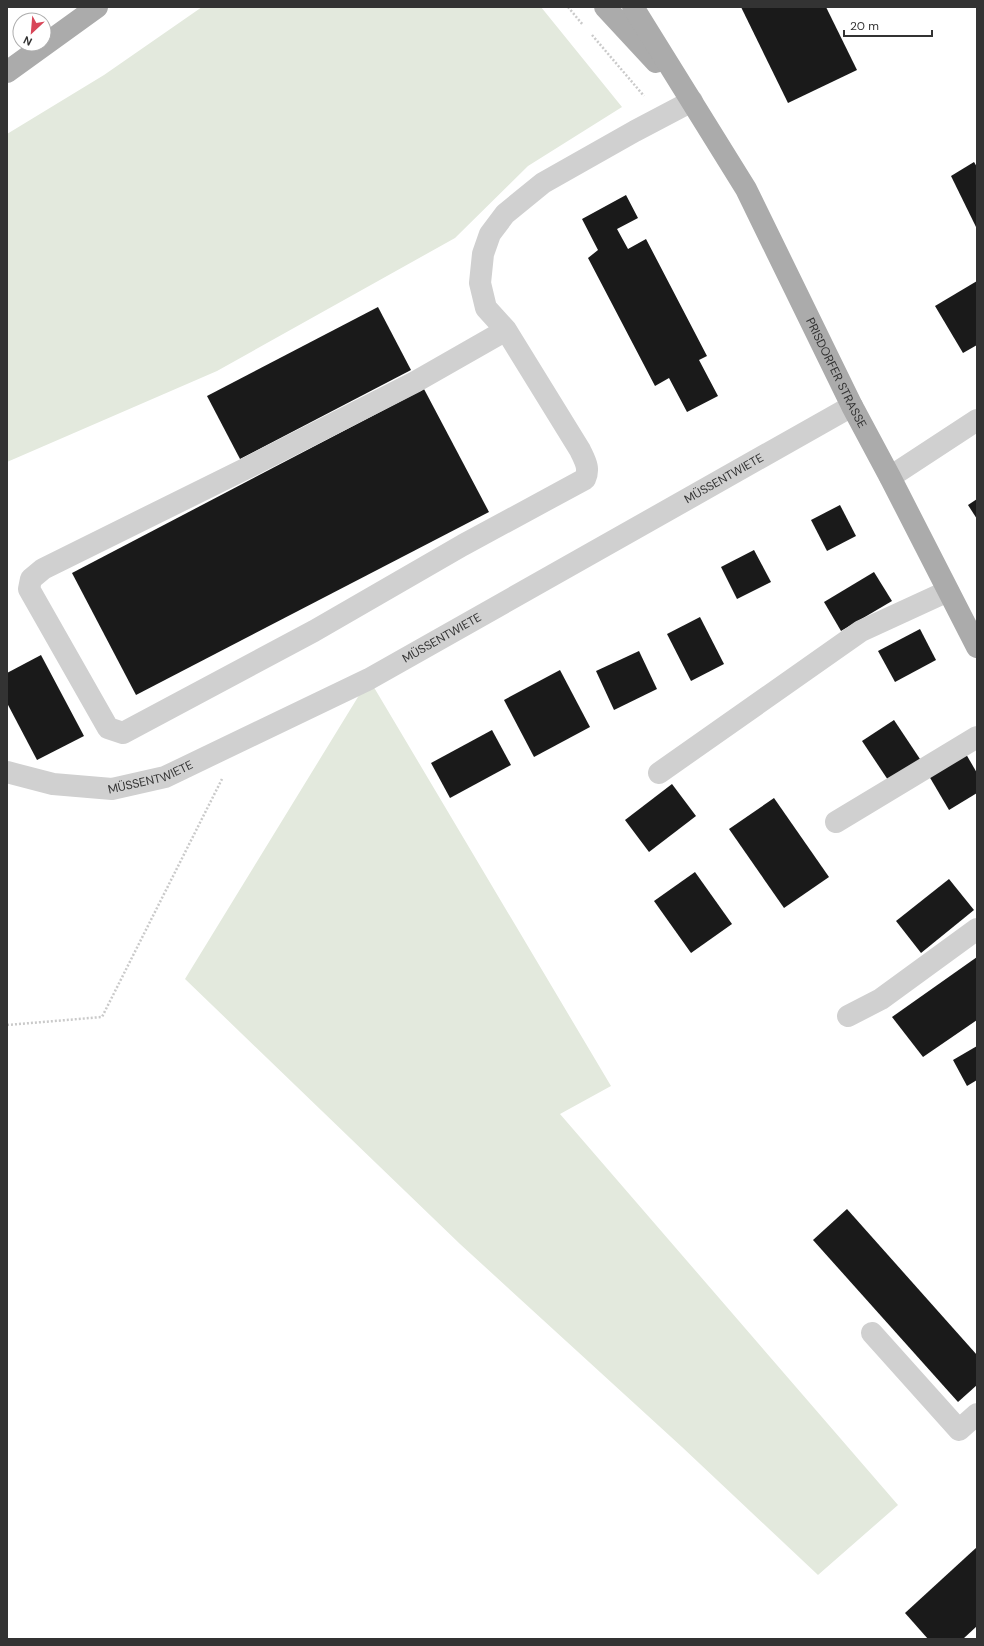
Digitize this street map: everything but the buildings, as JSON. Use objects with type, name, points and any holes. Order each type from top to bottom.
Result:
[{"type":"main road","points":[[7,72],[97,7]]},
{"type":"main road","name":"PRISDORFER STRASSE","points":[[605,7],[692,101]]},
{"type":"main road","name":"PRISDORFER STRASSE","points":[[633,7],[746,189],[852,406],[977,647]]},
{"type":"street","points":[[506,330],[415,382],[245,469],[43,569],[31,579],[29,589],[108,728],[123,733],[314,631],[463,545],[585,479],[587,474],[587,465],[506,330],[486,308],[480,283],[483,254],[490,234],[505,214],[543,184],[692,101]]},
{"type":"street","name":"MÜSSENTWIETE","points":[[7,772],[53,784],[112,789],[165,777],[368,679],[852,406]]},
{"type":"street","points":[[890,477],[977,420]]},
{"type":"street","points":[[659,773],[861,631],[948,591]]},
{"type":"street","points":[[836,822],[977,737]]},
{"type":"street","points":[[848,1016],[881,999],[977,929]]},
{"type":"street","points":[[872,1333],[959,1430],[977,1414]]},
{"type":"path","points":[[7,1025],[102,1016],[223,776]]},
{"type":"shaded area","points":[[202,7],[541,7],[622,107],[528,166],[455,238],[217,371],[7,462],[7,134],[104,75]]},
{"type":"shaded area","points":[[369,679],[611,1086],[560,1114],[898,1505],[818,1575],[682,1447],[460,1244],[185,979]]}]
